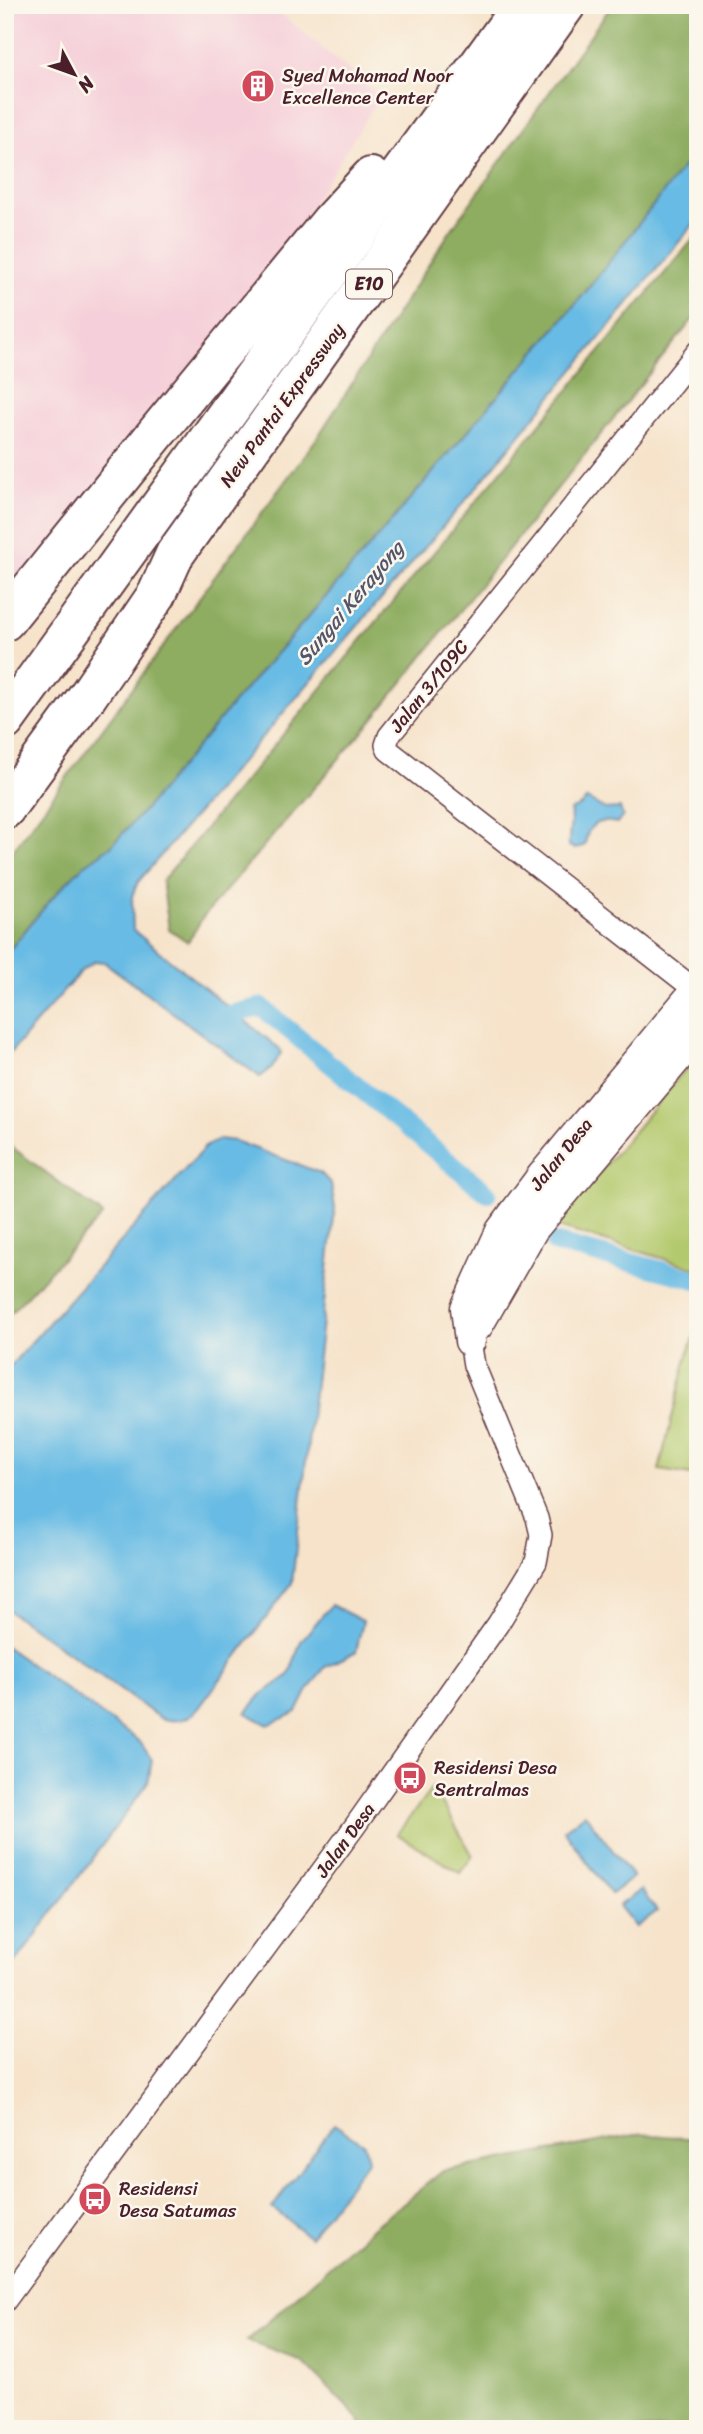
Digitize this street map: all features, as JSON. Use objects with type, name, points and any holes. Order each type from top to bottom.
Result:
[{"type":"highway","name":"New Pantai Expressway","points":[[5,721],[522,5]]},
{"type":"highway","name":"New Pantai Expressway","points":[[5,808],[89,694],[157,594],[175,554],[566,5]]},
{"type":"highway","points":[[5,621],[330,222],[373,175],[420,145]]},
{"type":"highway","points":[[5,766],[81,659],[142,581],[175,554]]},
{"type":"highway","points":[[5,703],[54,655]]},
{"type":"main road","name":"Jalan Desa","points":[[470,1341],[466,1308],[501,1231],[542,1175],[697,990]]},
{"type":"main road","name":"Jalan Desa","points":[[470,1341],[496,1290],[533,1229],[698,1033]]},
{"type":"street","name":"Jalan 3/109C","points":[[697,990],[388,750],[386,745],[388,736],[698,351]]},
{"type":"street","name":"Jalan Desa","points":[[5,2301],[355,1826],[498,1624],[536,1562],[541,1535],[537,1518],[474,1365],[470,1341]]},
{"type":"shaded area","points":[[5,5],[270,5],[380,96],[284,250],[5,601]]},
{"type":"green space","points":[[612,5],[698,5],[698,148],[584,294],[147,807],[111,846],[83,866],[53,897],[5,955],[5,861],[317,438],[449,233]]},
{"type":"green space","points":[[698,233],[698,313],[368,725],[203,917],[188,942],[169,929],[162,881]]},
{"type":"green space","points":[[698,1054],[698,1269],[555,1226]]},
{"type":"green space","points":[[5,1142],[103,1215],[5,1319]]},
{"type":"green space","points":[[698,1325],[698,1476],[659,1470],[687,1357]]},
{"type":"green space","points":[[433,1787],[473,1856],[460,1873],[397,1834]]},
{"type":"green space","points":[[640,2134],[698,2139],[698,2429],[361,2429],[359,2419],[302,2361],[247,2341],[371,2229],[443,2171]]},
{"type":"water","name":"Sungai Kerayong","points":[[698,148],[698,219],[470,495],[138,882],[132,896],[133,930],[280,1049],[281,1053],[272,1068],[260,1077],[104,962],[95,961],[82,970],[5,1059],[5,955],[53,897],[83,866],[111,846],[147,807],[584,294]]},
{"type":"water","points":[[587,799],[605,809],[620,808],[623,816],[617,823],[599,822],[594,825],[588,832],[585,845],[575,849],[569,846],[570,810]]},
{"type":"water","points":[[219,1139],[235,1141],[321,1173],[331,1184],[335,1208],[292,1583],[198,1709],[185,1718],[171,1720],[160,1718],[5,1608],[5,1372],[205,1147]]},
{"type":"water","points":[[331,1605],[363,1621],[356,1652],[325,1667],[297,1712],[268,1725],[246,1713],[261,1695],[289,1675],[301,1641]]},
{"type":"water","points":[[5,1646],[140,1742],[152,1760],[148,1783],[5,1977]]},
{"type":"water","points":[[585,1814],[633,1877],[611,1894],[564,1830]]},
{"type":"water","points":[[641,1890],[657,1911],[636,1927],[619,1906]]},
{"type":"water","points":[[334,2124],[364,2144],[368,2160],[310,2237],[272,2208]]},
{"type":"waterway","points":[[213,1019],[261,1007],[487,1193]]},
{"type":"waterway","points":[[555,1243],[698,1280]]},
{"type":"place","name":"Syed Mohamad Noor Excellence Center","points":[[258,86]]},
{"type":"place","name":"Residensi Desa Sentralmas","points":[[410,1778]]},
{"type":"place","name":"Residensi Desa Satumas","points":[[95,2199]]}]
